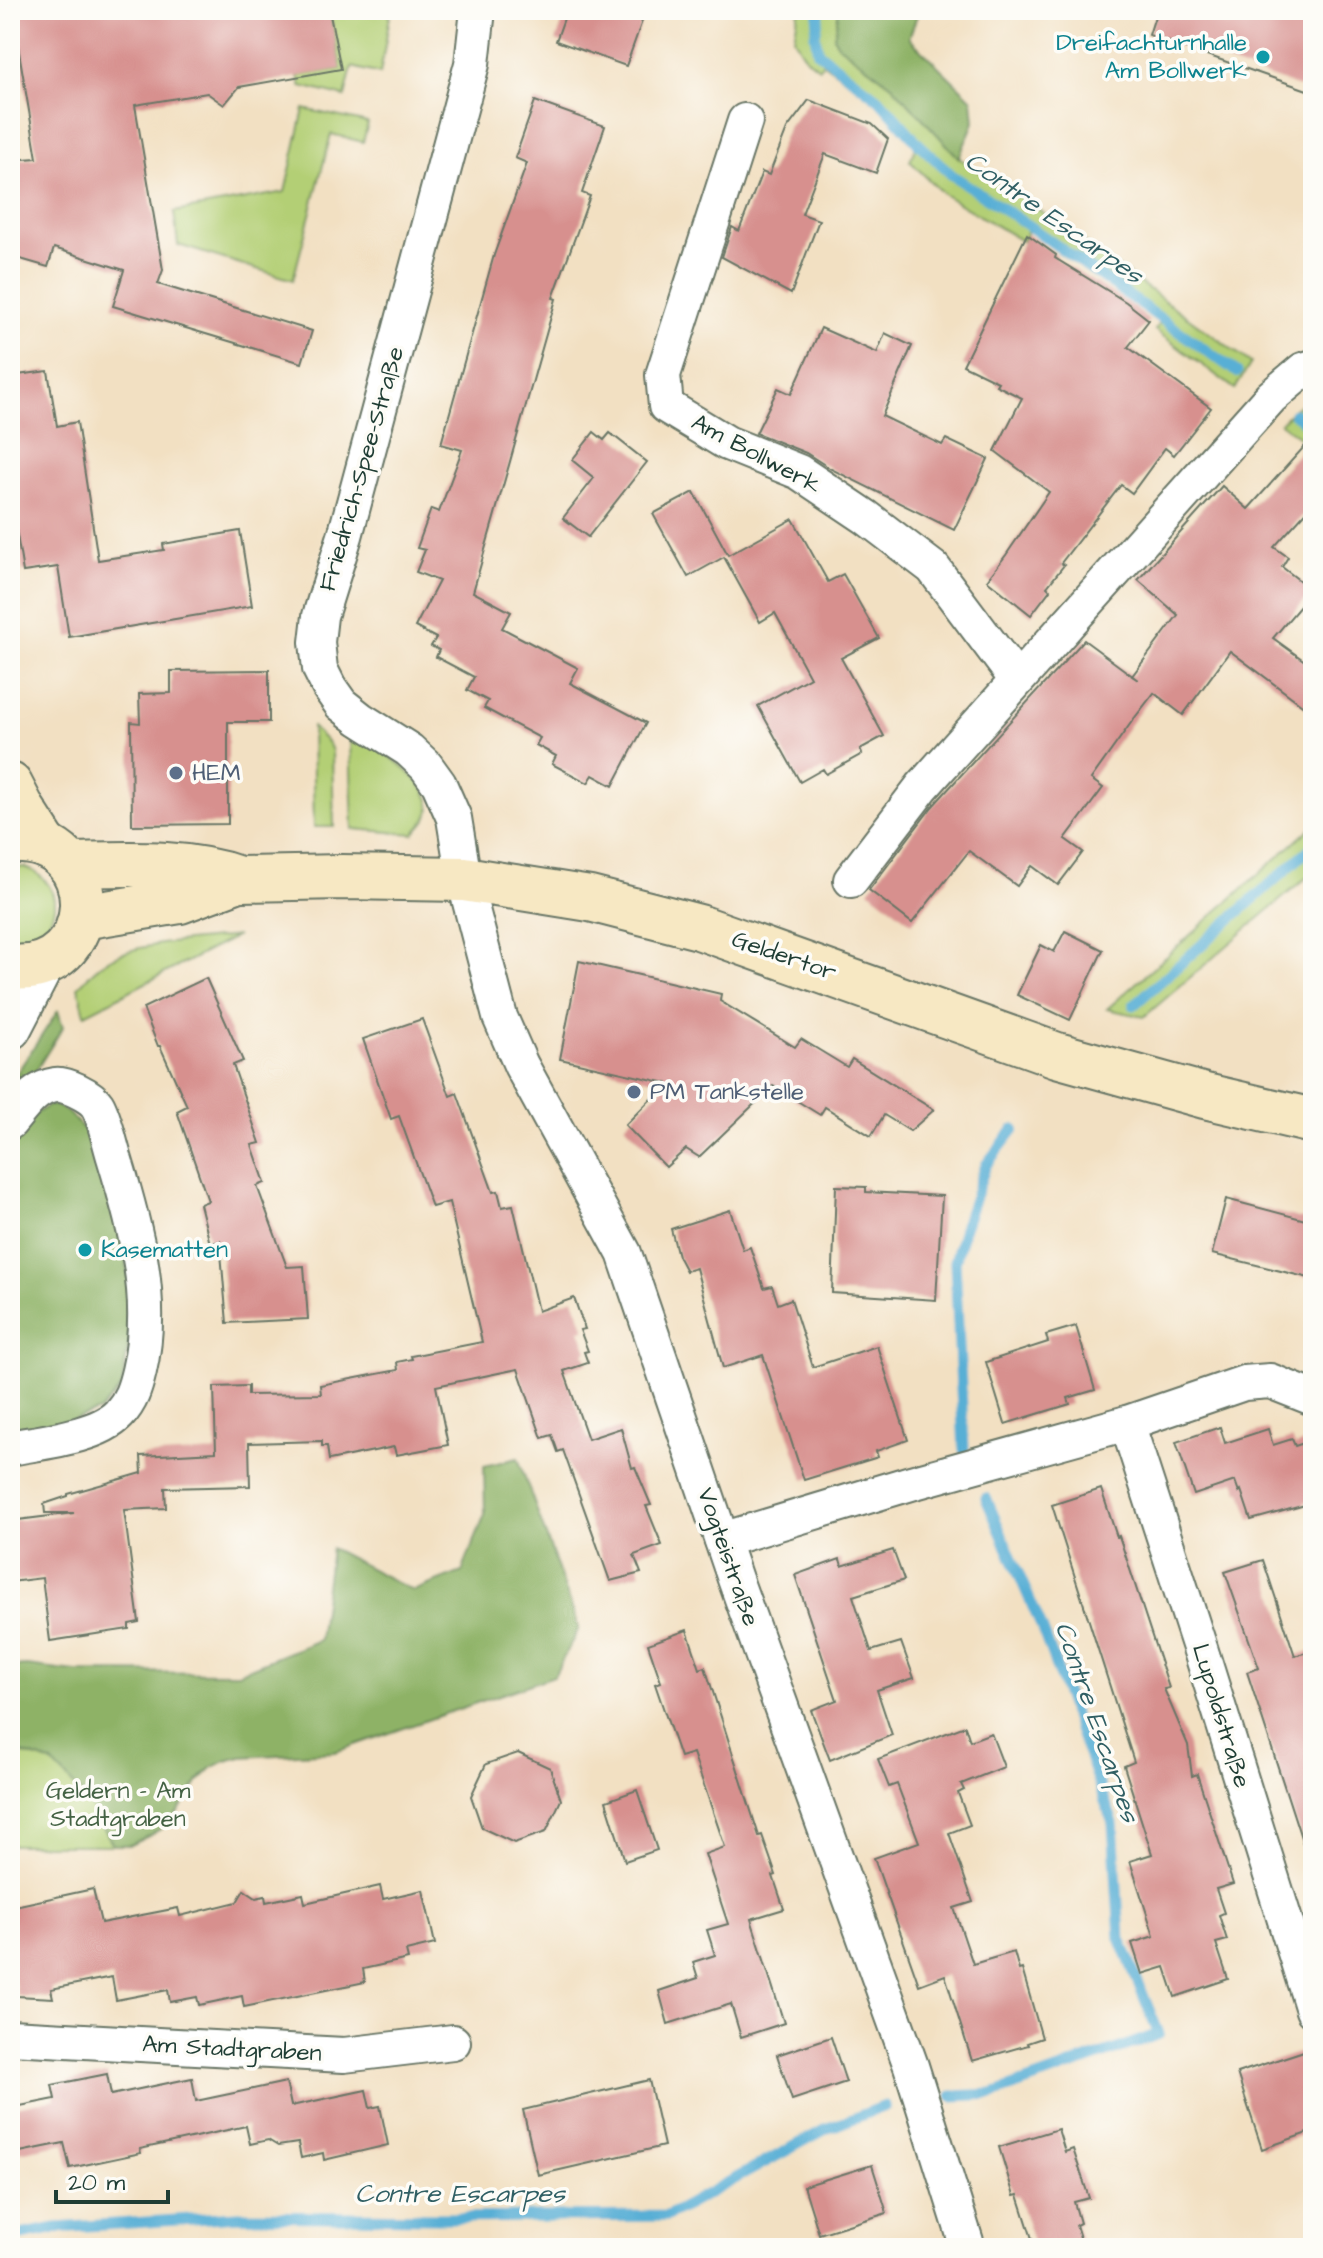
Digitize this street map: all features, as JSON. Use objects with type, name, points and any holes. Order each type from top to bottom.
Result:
[{"type":"main road","points":[[10,785],[42,851],[79,880],[82,896],[82,917],[74,937],[61,953],[26,966]]},
{"type":"main road","name":"Geldertor","points":[[42,851],[213,870],[239,879]]},
{"type":"main road","name":"Geldertor","points":[[82,917],[180,901],[239,879],[464,879],[590,899],[699,927],[1057,1055],[1205,1096],[1313,1121]]},
{"type":"street","name":"Friedrich-Spee-Straße","points":[[464,879],[454,818],[439,784],[409,750],[341,704],[320,669],[317,642],[320,616],[349,521],[472,64],[478,10]]},
{"type":"street","name":"Am Bollwerk","points":[[745,121],[663,375],[666,406],[727,443],[799,472],[866,517],[933,568],[1017,680]]},
{"type":"street","points":[[851,880],[922,787],[1271,397],[1287,381],[1313,367]]},
{"type":"street","name":"Vogteistraße","points":[[464,879],[500,1017],[521,1065],[624,1253],[722,1540],[911,2066],[968,2248]]},
{"type":"street","points":[[10,1028],[26,966]]},
{"type":"street","points":[[10,1122],[40,1089],[54,1085],[75,1089],[97,1104],[139,1247],[145,1344],[132,1398],[117,1417],[96,1429],[10,1448]]},
{"type":"street","points":[[722,1540],[1127,1423],[1244,1383],[1270,1381],[1313,1398]]},
{"type":"street","name":"Lupoldstraße","points":[[1127,1423],[1313,2010]]},
{"type":"street","name":"Am Stadtgraben","points":[[10,2037],[344,2055],[453,2042]]},
{"type":"green space","points":[[329,10],[391,10],[380,74],[352,67],[345,97],[301,86],[298,76],[341,69]]},
{"type":"green space","points":[[799,10],[839,10],[834,37],[838,45],[892,85],[959,158],[1039,210],[1251,363],[1235,389],[1155,330],[1160,322],[1029,229],[1022,241],[943,194],[910,161],[917,145],[878,101],[823,63],[819,68],[806,58],[794,38]]},
{"type":"green space","points":[[839,10],[919,10],[909,38],[972,99],[974,122],[959,158],[892,85],[838,45],[834,37]]},
{"type":"green space","points":[[304,109],[368,123],[363,142],[331,134],[293,280],[178,245],[174,212],[285,192]]},
{"type":"green space","points":[[1308,400],[1313,403],[1313,447],[1280,423]]},
{"type":"green space","points":[[337,721],[392,758],[419,783],[427,796],[430,812],[414,834],[353,829],[350,741]]},
{"type":"green space","points":[[312,727],[332,751],[334,827],[314,827]]},
{"type":"green space","points":[[1313,826],[1313,872],[1144,1017],[1107,1009]]},
{"type":"green space","points":[[24,867],[40,876],[50,887],[54,900],[53,912],[48,924],[38,932],[26,937],[10,936],[10,868]]},
{"type":"green space","points":[[237,936],[85,1014],[78,987],[112,958],[156,945]]},
{"type":"green space","points":[[58,1011],[63,1027],[10,1105],[10,1083]]},
{"type":"green space","points":[[49,1105],[66,1111],[99,1144],[119,1207],[133,1313],[122,1387],[100,1411],[10,1440],[10,1141],[29,1118]]},
{"type":"green space","points":[[518,1458],[579,1628],[554,1676],[335,1752],[241,1757],[225,1761],[202,1776],[173,1819],[130,1845],[113,1845],[88,1800],[51,1762],[10,1749],[10,1667],[76,1672],[238,1673],[319,1640],[331,1548],[413,1591],[462,1572],[485,1514],[484,1466]]},
{"type":"green space","name":"Geldern - Am Stadtgraben","points":[[10,1750],[66,1767],[241,1757],[213,1767],[193,1787],[173,1819],[130,1845],[10,1845]]},
{"type":"building","points":[[10,10],[329,10],[341,69],[239,87],[224,105],[207,93],[135,105],[163,270],[158,284],[312,331],[302,363],[113,306],[124,270],[54,248],[48,267],[10,256],[10,160],[37,158],[17,40],[10,41]]},
{"type":"building","points":[[567,10],[646,10],[626,66],[556,41]]},
{"type":"building","name":"Dreifachturnhalle Am Bollwerk","points":[[1157,10],[1313,10],[1313,92],[1149,35]]},
{"type":"building","points":[[809,100],[872,124],[888,139],[876,173],[825,154],[802,214],[819,220],[791,294],[722,257],[732,227],[739,231],[762,172],[769,175],[787,129]]},
{"type":"building","points":[[535,101],[605,126],[582,193],[590,196],[553,298],[556,299],[473,592],[511,612],[502,628],[578,668],[570,683],[646,723],[613,786],[593,775],[588,783],[552,764],[556,756],[536,745],[540,738],[484,708],[488,701],[467,690],[474,677],[436,657],[439,650],[431,646],[436,638],[415,627],[439,581],[416,572],[425,550],[417,548],[431,509],[439,512],[462,450],[441,444],[494,255],[527,163],[515,158]]},
{"type":"building","points":[[1027,234],[1056,255],[1055,258],[1149,320],[1128,347],[1211,408],[1174,455],[1165,448],[1132,493],[1121,485],[1061,563],[1064,565],[1047,587],[1050,590],[1031,615],[987,580],[1049,492],[995,451],[1022,398],[963,365]]},
{"type":"building","points":[[821,328],[877,353],[885,333],[912,346],[882,416],[942,445],[946,439],[988,459],[954,530],[831,469],[806,453],[756,433],[778,388],[791,394]]},
{"type":"building","points":[[48,371],[57,426],[77,422],[98,560],[164,550],[163,544],[240,531],[252,606],[69,637],[58,567],[23,572],[10,492],[10,376]]},
{"type":"building","points":[[594,432],[604,440],[610,433],[647,462],[588,537],[563,518],[594,478],[572,460]]},
{"type":"building","points":[[1313,437],[1313,504],[1274,547],[1288,557],[1282,567],[1313,591],[1273,638],[1313,667],[1313,713],[1230,651],[1183,715],[1154,693],[1133,720],[1091,779],[1103,788],[1065,839],[1083,852],[1058,885],[1032,866],[1017,886],[969,851],[912,923],[869,890],[932,807],[1084,640],[1132,676],[1178,615],[1138,580],[1222,486],[1248,509]]},
{"type":"building","points":[[694,492],[728,555],[793,519],[828,582],[843,574],[879,638],[841,658],[884,736],[860,749],[862,754],[826,774],[823,769],[800,782],[758,706],[810,677],[775,613],[760,622],[724,557],[688,577],[653,514]]},
{"type":"building","points":[[269,670],[269,722],[228,722],[228,824],[132,825],[131,722],[140,723],[139,694],[171,693],[171,671]]},
{"type":"building","points":[[1065,931],[1103,950],[1070,1020],[1017,995],[1041,945],[1054,952]]},
{"type":"building","points":[[579,961],[721,994],[720,1001],[795,1047],[801,1039],[847,1067],[852,1059],[934,1110],[910,1131],[884,1115],[871,1136],[825,1107],[820,1115],[773,1086],[699,1157],[686,1149],[666,1167],[625,1125],[667,1083],[560,1059]]},
{"type":"building","points":[[206,978],[243,1061],[233,1065],[260,1143],[252,1145],[265,1183],[257,1186],[287,1267],[304,1266],[308,1319],[227,1323],[220,1241],[210,1244],[200,1204],[208,1201],[177,1111],[187,1106],[143,1008]]},
{"type":"building","points":[[422,1019],[450,1096],[457,1093],[493,1192],[498,1191],[502,1207],[513,1205],[538,1311],[574,1298],[585,1329],[580,1330],[588,1351],[584,1352],[588,1363],[564,1371],[588,1439],[621,1428],[632,1468],[635,1467],[651,1505],[646,1506],[662,1545],[634,1555],[641,1573],[610,1581],[563,1450],[558,1452],[552,1435],[542,1438],[518,1369],[436,1386],[448,1445],[396,1455],[394,1447],[329,1460],[327,1446],[322,1446],[322,1441],[249,1443],[250,1486],[165,1488],[166,1508],[124,1510],[139,1622],[129,1624],[129,1629],[50,1641],[42,1578],[10,1582],[10,1521],[74,1513],[45,1513],[44,1504],[142,1473],[141,1456],[216,1452],[214,1387],[248,1386],[248,1395],[321,1394],[320,1385],[398,1370],[397,1362],[412,1359],[411,1356],[482,1342],[449,1202],[432,1207],[399,1116],[391,1119],[363,1039]]},
{"type":"building","points":[[836,1186],[866,1187],[866,1192],[942,1196],[936,1300],[832,1293]]},
{"type":"building","points":[[1226,1199],[1313,1222],[1313,1279],[1212,1254]]},
{"type":"building","points":[[730,1210],[743,1250],[750,1247],[764,1288],[772,1286],[778,1304],[791,1299],[813,1367],[877,1346],[908,1440],[876,1451],[878,1457],[804,1480],[763,1355],[723,1368],[696,1268],[686,1271],[678,1256],[671,1229]]},
{"type":"building","points":[[1076,1326],[1095,1390],[1068,1398],[1070,1404],[1005,1424],[986,1362],[1048,1342],[1046,1335]]},
{"type":"building","points":[[1220,1427],[1225,1443],[1268,1429],[1273,1445],[1292,1439],[1295,1446],[1313,1440],[1313,1500],[1251,1520],[1235,1481],[1194,1495],[1176,1442]]},
{"type":"building","points":[[1101,1489],[1169,1688],[1164,1689],[1188,1745],[1192,1776],[1197,1774],[1233,1884],[1216,1889],[1224,1913],[1219,1915],[1227,1940],[1216,1943],[1228,1979],[1175,1997],[1165,1967],[1142,1974],[1132,1943],[1154,1936],[1130,1861],[1152,1854],[1124,1766],[1134,1762],[1052,1505]]},
{"type":"building","points":[[893,1550],[904,1580],[853,1596],[871,1651],[901,1642],[914,1678],[877,1690],[892,1735],[830,1760],[811,1710],[837,1700],[795,1575],[840,1559],[842,1566]]},
{"type":"building","points":[[1263,1560],[1295,1656],[1313,1650],[1313,1855],[1307,1856],[1247,1672],[1259,1668],[1225,1572]]},
{"type":"building","points":[[687,1630],[700,1669],[705,1667],[759,1836],[762,1835],[776,1875],[773,1876],[784,1909],[751,1919],[784,2023],[741,2037],[731,2004],[668,2024],[659,1991],[698,1978],[693,1962],[715,1955],[707,1930],[728,1924],[705,1854],[725,1847],[693,1753],[680,1757],[655,1684],[661,1682],[648,1644]]},
{"type":"building","points":[[965,1726],[970,1741],[991,1733],[1004,1767],[961,1784],[964,1790],[958,1793],[970,1825],[949,1833],[973,1902],[954,1908],[973,1964],[1014,1952],[1042,2038],[972,2061],[945,1975],[919,1985],[874,1858],[919,1842],[897,1784],[889,1787],[878,1759]]},
{"type":"building","points":[[518,1753],[550,1768],[561,1800],[546,1832],[514,1843],[482,1828],[471,1796],[486,1764]]},
{"type":"building","points":[[637,1790],[657,1850],[625,1861],[606,1801]]},
{"type":"building","points":[[380,1886],[383,1899],[423,1890],[435,1944],[406,1951],[408,1959],[363,1969],[365,1982],[244,2007],[242,1996],[199,2005],[197,1997],[170,2002],[168,1990],[116,2000],[112,1977],[51,1989],[53,1998],[17,1996],[13,1976],[10,1977],[10,1907],[93,1889],[101,1923],[178,1908],[180,1916],[237,1902],[244,1890],[256,1898],[265,1896],[266,1902],[303,1894],[305,1903]]},
{"type":"building","points":[[831,2037],[846,2082],[792,2100],[777,2055]]},
{"type":"building","points":[[1313,2048],[1313,2131],[1262,2149],[1237,2073]]},
{"type":"building","points":[[107,2074],[111,2095],[192,2078],[196,2101],[286,2082],[291,2106],[366,2090],[370,2108],[380,2106],[388,2145],[324,2160],[323,2153],[301,2158],[298,2143],[278,2146],[268,2140],[250,2144],[246,2126],[70,2168],[64,2143],[10,2154],[10,2108],[55,2099],[52,2085]]},
{"type":"building","points":[[649,2080],[664,2146],[538,2175],[523,2110]]},
{"type":"building","points":[[1058,2129],[1065,2152],[1073,2149],[1089,2198],[1074,2202],[1080,2223],[1076,2225],[1083,2248],[1035,2248],[999,2147]]},
{"type":"building","points":[[872,2165],[887,2213],[819,2234],[804,2186]]},
{"type":"waterway","name":"Contre Escarpes","points":[[820,10],[815,35],[818,52],[880,100],[952,175],[1237,372]]},
{"type":"waterway","name":"Contre Escarpes","points":[[1294,414],[1313,428]]},
{"type":"waterway","name":"Contre Escarpes","points":[[1134,1005],[1313,846]]},
{"type":"waterway","name":"Contre Escarpes","points":[[964,1450],[955,1262],[986,1165],[1014,1129]]},
{"type":"waterway","name":"Contre Escarpes","points":[[952,2096],[993,2094],[1159,2034],[1120,1938],[1113,1823],[1042,1628],[986,1498]]},
{"type":"waterway","name":"Contre Escarpes","points":[[10,2237],[56,2228],[238,2216],[667,2216],[826,2129],[885,2106]]},
{"type":"place","name":"Dreifachturnhalle Am Bollwerk","points":[[1263,57]]},
{"type":"place","name":"HEM","points":[[176,773]]},
{"type":"place","name":"PM Tankstelle","points":[[634,1092]]},
{"type":"place","name":"Kasematten","points":[[85,1250]]}]
